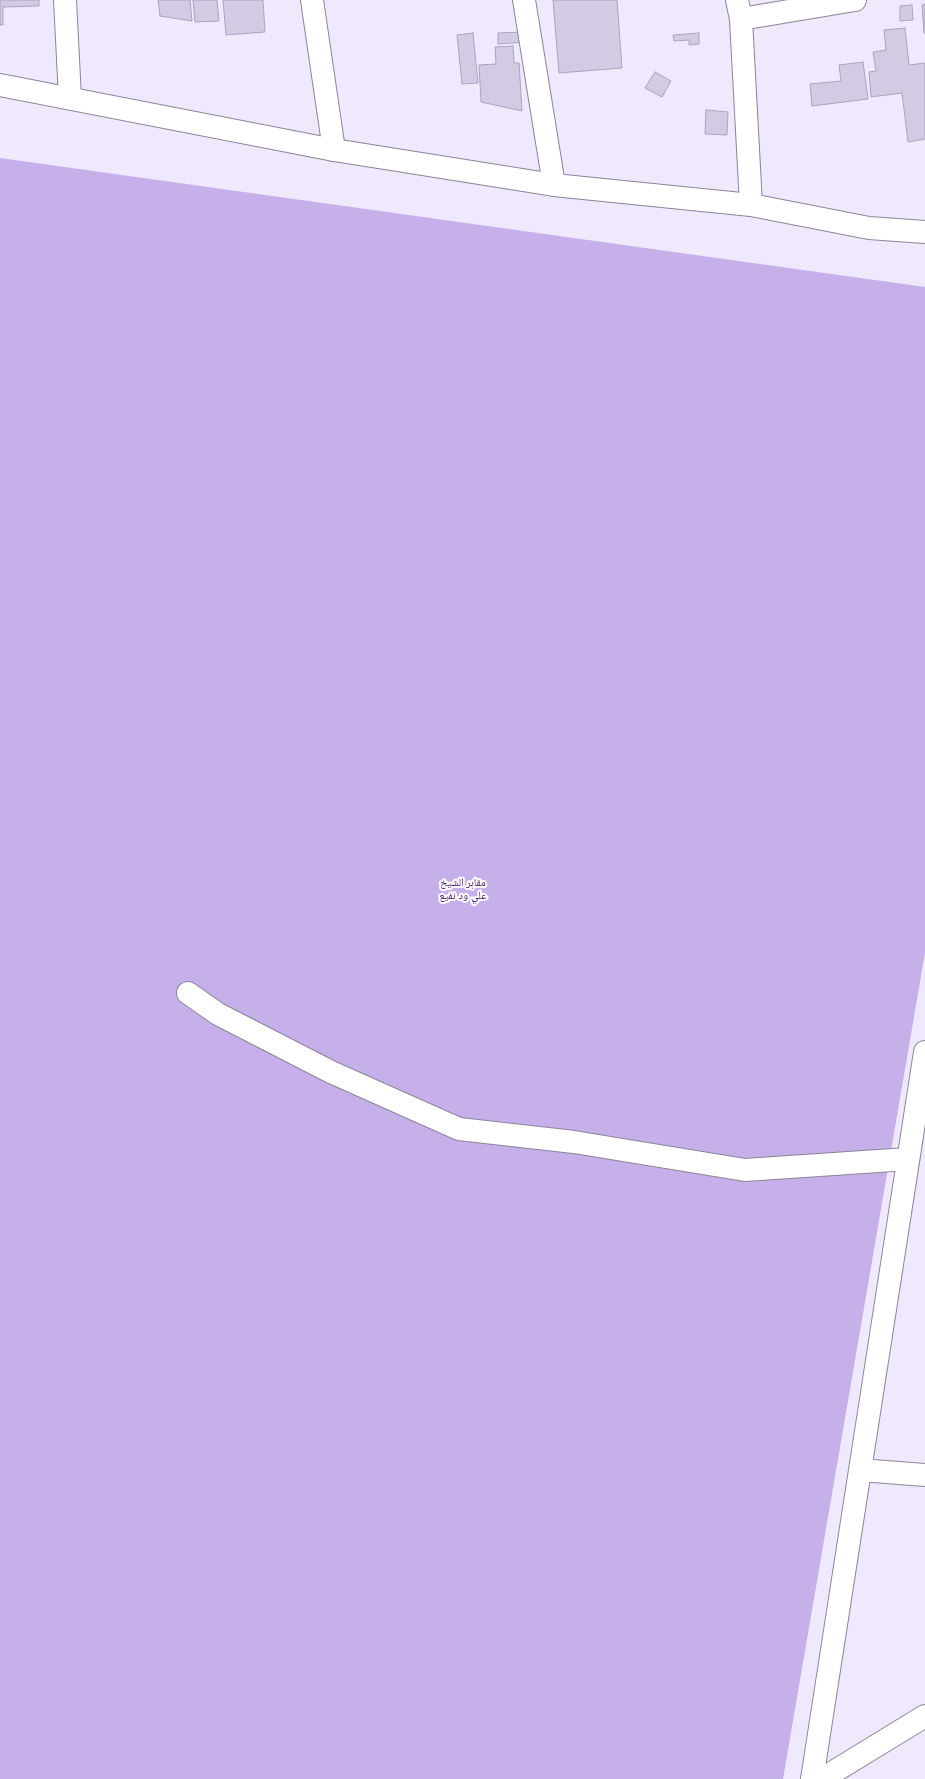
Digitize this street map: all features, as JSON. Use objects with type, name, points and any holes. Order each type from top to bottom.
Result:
[{"type":"street","points":[[66,0],[70,98]]},
{"type":"street","points":[[312,0],[334,150]]},
{"type":"street","points":[[524,0],[554,185]]},
{"type":"street","points":[[751,205],[739,10],[855,0]]},
{"type":"street","points":[[0,85],[334,150],[554,185],[751,205],[870,228],[925,232]]},
{"type":"street","points":[[188,993],[218,1014],[331,1072],[459,1129],[574,1142],[745,1170],[908,1159]]},
{"type":"street","points":[[812,1779],[925,1052]]},
{"type":"street","points":[[860,1470],[925,1475]]},
{"type":"street","points":[[822,1779],[925,1716]]},
{"type":"green space","name":"مقابر الشيخ علي ود نفيع","points":[[0,158],[925,287],[925,953],[783,1779],[0,1779]]},
{"type":"building","points":[[0,0],[39,0],[39,6],[3,7],[3,25],[0,25]]},
{"type":"building","points":[[158,0],[190,0],[192,21],[160,16]]},
{"type":"building","points":[[193,0],[217,0],[219,21],[195,22]]},
{"type":"building","points":[[223,0],[263,0],[265,32],[226,35]]},
{"type":"building","points":[[553,0],[617,0],[622,68],[559,73]]},
{"type":"building","points":[[925,4],[925,33],[924,33],[922,5]]},
{"type":"building","points":[[912,5],[913,20],[900,21],[900,6]]},
{"type":"building","points":[[905,28],[909,65],[925,63],[925,139],[908,142],[902,93],[871,97],[869,72],[876,71],[873,52],[886,50],[884,30]]},
{"type":"building","points":[[523,32],[524,42],[498,44],[498,33]]},
{"type":"building","points":[[473,33],[478,83],[462,84],[457,35]]},
{"type":"building","points":[[699,33],[699,44],[689,45],[689,40],[674,41],[673,35]]},
{"type":"building","points":[[513,46],[514,63],[519,63],[522,111],[481,102],[479,65],[496,64],[495,47]]},
{"type":"building","points":[[863,62],[868,99],[812,106],[810,84],[841,81],[839,65]]},
{"type":"building","points":[[655,72],[671,81],[662,97],[645,88]]},
{"type":"building","points":[[706,110],[728,112],[727,135],[705,134]]}]
